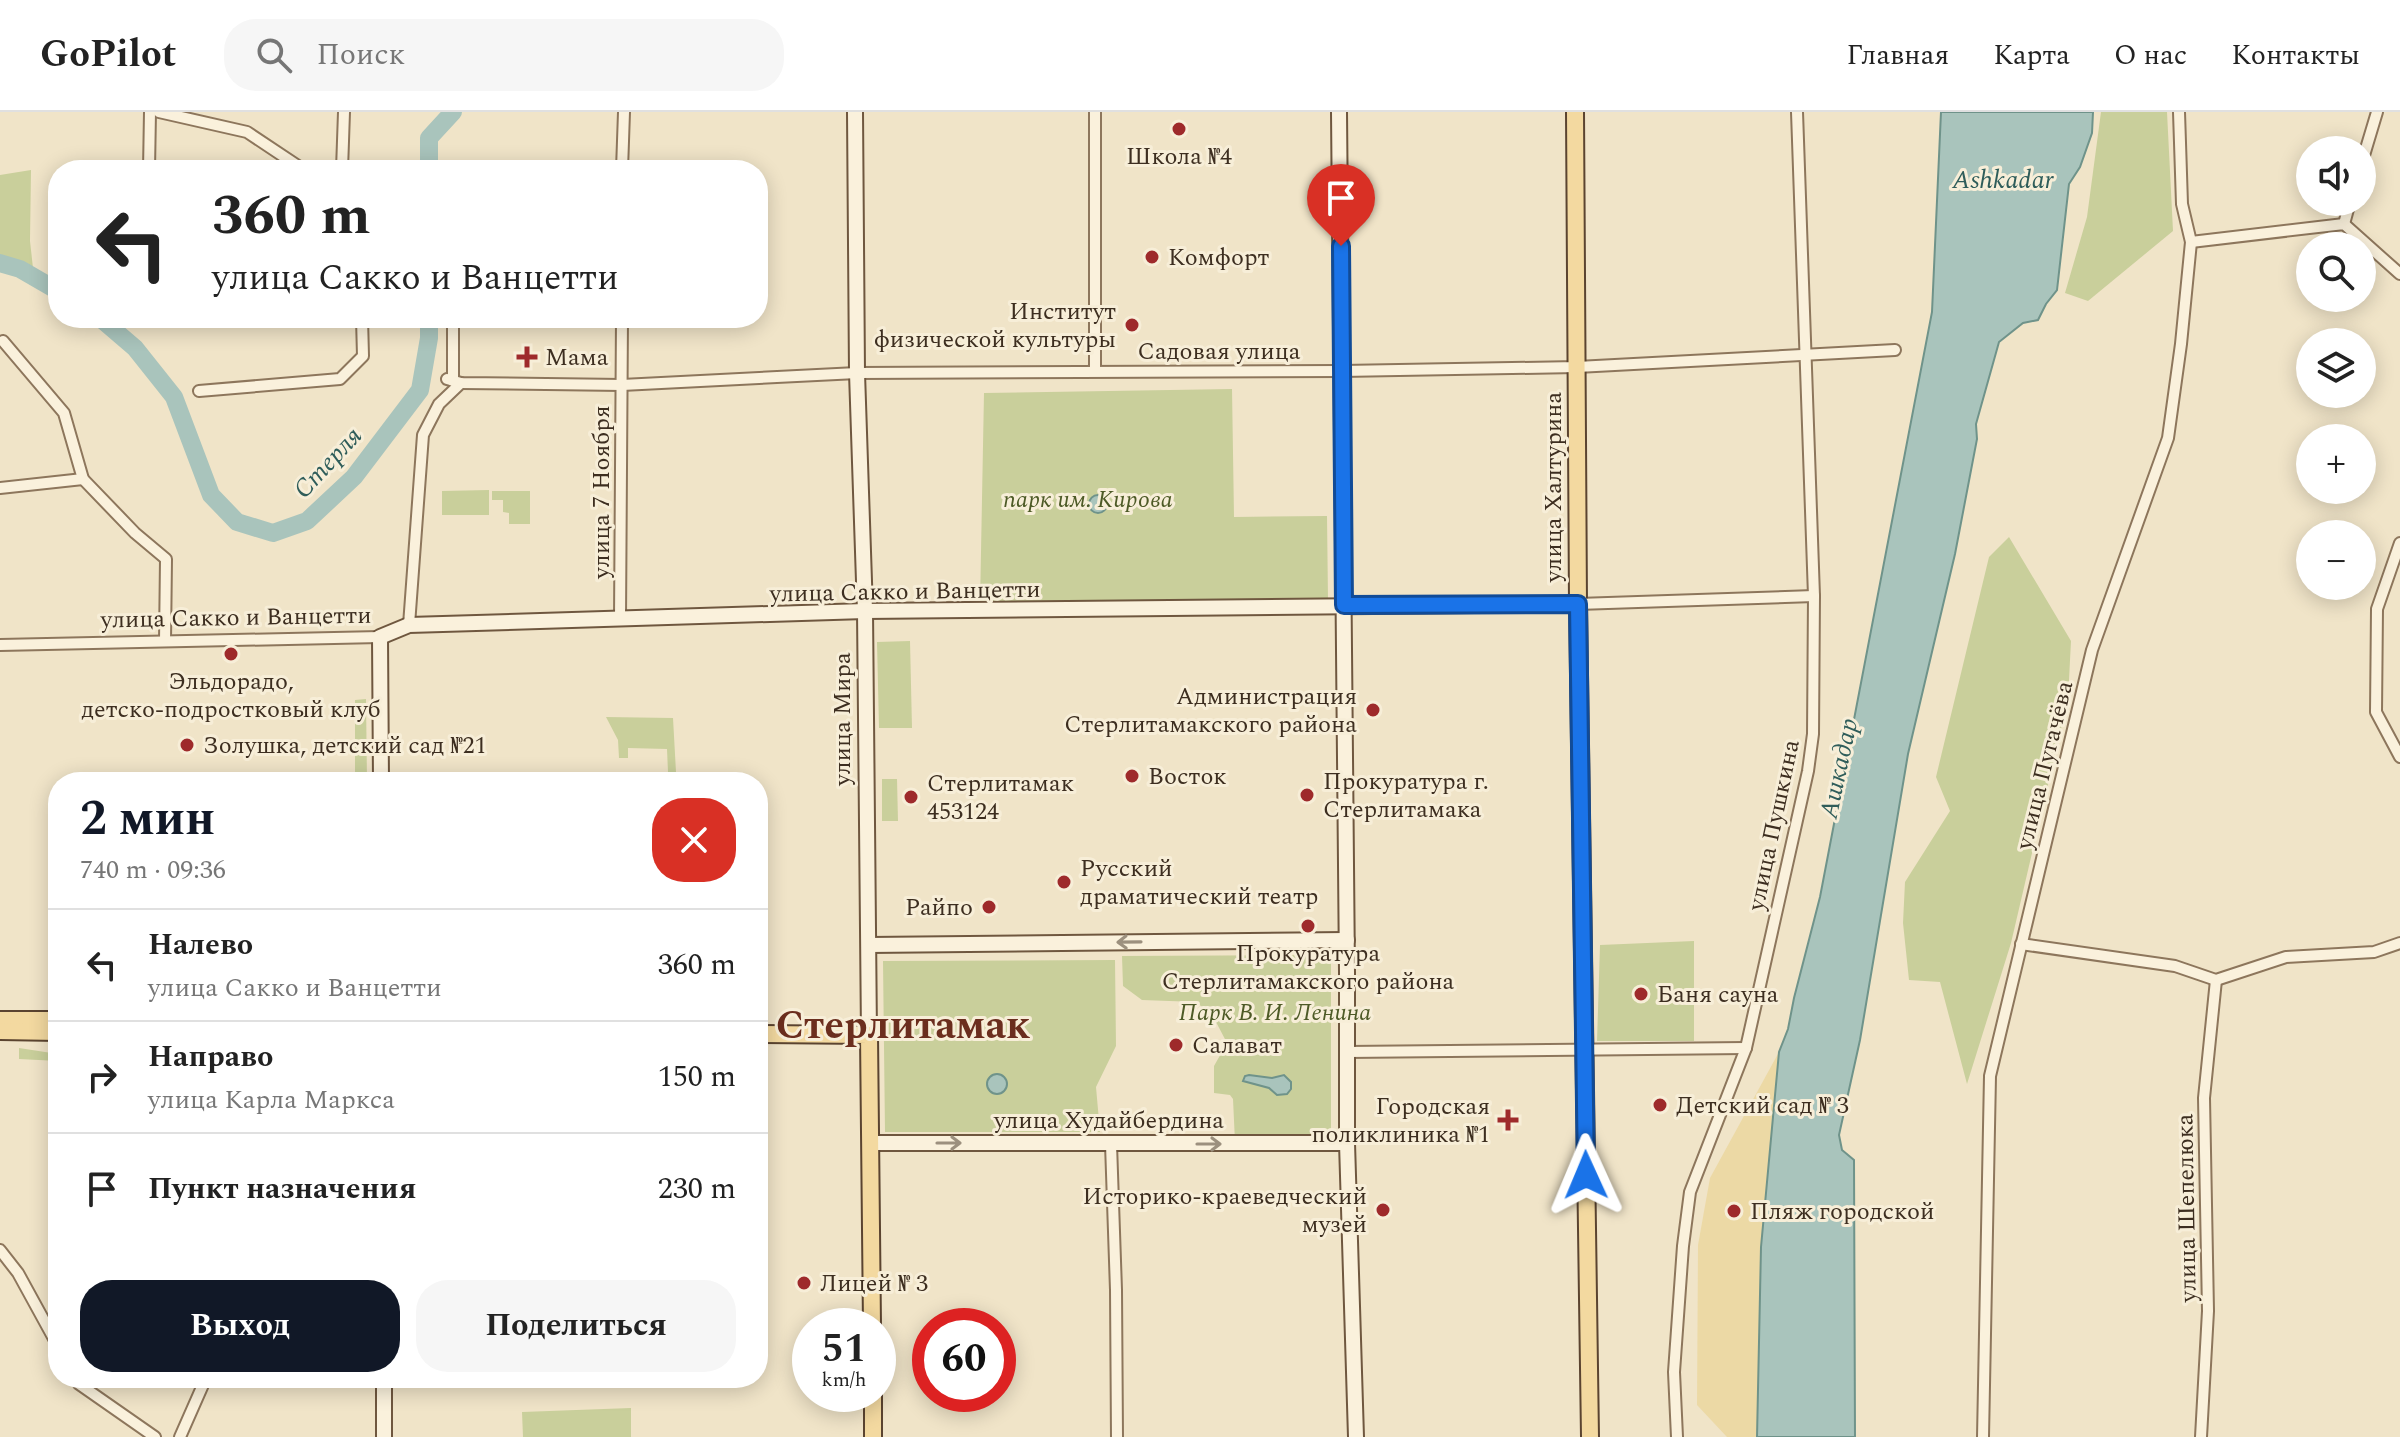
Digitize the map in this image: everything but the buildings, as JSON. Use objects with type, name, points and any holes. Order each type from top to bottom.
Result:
[{"type":"main road","name":"улица Халтурина","points":[[1575,112],[1578,604],[1590,1437]]},
{"type":"main road","points":[[0,1020],[48,1020]]},
{"type":"main road","points":[[0,1031],[48,1032]]},
{"type":"main road","points":[[768,1035],[869,1040]]},
{"type":"main road","points":[[768,1044],[869,1040]]},
{"type":"main road","name":"улица Мира","points":[[869,1040],[872,1308]]},
{"type":"main road","points":[[873,1412],[873,1437]]},
{"type":"street","points":[[149,160],[150,112]]},
{"type":"street","points":[[159,112],[247,132],[289,160]]},
{"type":"street","points":[[342,160],[344,112]]},
{"type":"street","points":[[622,160],[624,112]]},
{"type":"street","name":"улица Мира","points":[[855,112],[857,373],[865,611],[869,1040]]},
{"type":"street","points":[[1095,112],[1095,371]]},
{"type":"street","points":[[1339,112],[1347,1143],[1356,1437]]},
{"type":"street","name":"улица Пушкина","points":[[1677,1437],[1674,1372],[1690,1192],[1746,1048],[1808,771],[1813,734],[1814,596],[1797,112]]},
{"type":"street","name":"улица Пугачёва","points":[[1983,1437],[1990,1076],[2092,650],[2168,438],[2191,242],[2182,204],[2179,112]]},
{"type":"street","points":[[2370,136],[2377,112]]},
{"type":"street","points":[[2344,224],[2346,216]]},
{"type":"street","points":[[2191,242],[2344,224],[2400,274]]},
{"type":"street","points":[[199,391],[340,379],[363,356],[362,328]]},
{"type":"street","points":[[409,625],[423,435],[454,381],[453,328]]},
{"type":"street","name":"улица 7 Ноября","points":[[620,619],[622,328]]},
{"type":"street","points":[[3,341],[64,413],[83,479],[135,533],[166,559],[165,641]]},
{"type":"street","name":"Садовая улица","points":[[454,381],[622,385],[857,373],[1577,367],[1895,350]]},
{"type":"street","points":[[0,488],[83,479]]},
{"type":"street","points":[[2400,543],[2377,609],[2376,712],[2400,757]]},
{"type":"street","name":"улица Сакко и Ванцетти","points":[[0,645],[380,637],[409,625],[865,611],[1578,604],[1814,596]]},
{"type":"street","points":[[380,637],[381,772]]},
{"type":"street","points":[[869,945],[1347,940]]},
{"type":"street","points":[[2021,944],[2175,966],[2216,980],[2286,957],[2374,952],[2400,943]]},
{"type":"street","name":"улица Шепелюка","points":[[2201,1437],[2208,1311],[2204,1098],[2216,980]]},
{"type":"street","points":[[1347,1052],[1746,1048]]},
{"type":"street","name":"улица Худайбердина","points":[[871,1143],[1347,1143]]},
{"type":"street","points":[[1111,1144],[1117,1437]]},
{"type":"street","points":[[0,1250],[18,1273],[48,1328]]},
{"type":"street","points":[[85,1388],[155,1437]]},
{"type":"street","points":[[180,1437],[202,1388]]},
{"type":"street","points":[[384,1388],[384,1437]]},
{"type":"green space","points":[[2101,112],[2167,112],[2173,231],[2088,301],[2065,293],[2087,217]]},
{"type":"green space","points":[[31,170],[30,241],[33,268],[0,257],[0,175]]},
{"type":"green space","name":"парк им. Кирова","points":[[1232,389],[1234,517],[1327,516],[1328,600],[980,605],[984,393]]},
{"type":"green space","points":[[489,490],[489,515],[442,515],[442,491]]},
{"type":"green space","points":[[492,491],[530,491],[530,524],[509,524],[509,513],[503,512],[503,500],[492,500]]},
{"type":"green space","points":[[2009,537],[2071,641],[2068,699],[2011,943],[1967,1084],[1940,982],[1909,980],[1903,923],[1905,882],[1950,811],[1936,777],[1989,557]]},
{"type":"green space","points":[[910,641],[912,728],[879,728],[877,642]]},
{"type":"green space","points":[[366,699],[367,772],[355,772],[355,700]]},
{"type":"green space","points":[[606,717],[673,718],[676,772],[668,772],[667,749],[628,748],[628,758],[619,758],[618,740]]},
{"type":"green space","points":[[882,779],[897,779],[898,821],[882,821]]},
{"type":"green space","points":[[1694,941],[1694,1041],[1597,1041],[1600,945]]},
{"type":"green space","name":"Парк В. И. Ленина","points":[[1331,955],[1331,1141],[1235,1142],[1233,1099],[1230,1095],[1214,1093],[1214,1066],[1227,1043],[1216,1022],[1197,1002],[1142,1000],[1123,986],[1122,956]]},
{"type":"green space","points":[[1115,960],[1116,1046],[1096,1087],[1100,1132],[885,1132],[883,961]]},
{"type":"green space","points":[[19,1048],[48,1052],[48,1060],[19,1059]]},
{"type":"green space","points":[[631,1408],[631,1437],[523,1437],[522,1412]]},
{"type":"sand","name":"Пляж городской","points":[[1779,1052],[1761,1247],[1757,1437],[1727,1437],[1697,1405],[1698,1245],[1710,1178]]},
{"type":"water","name":"Ashkadar","points":[[1941,112],[2093,112],[2092,133],[2080,167],[2069,184],[2057,290],[2038,320],[2023,323],[1999,342],[1976,424],[1977,439],[1955,554],[1908,754],[1860,1040],[1839,1135],[1842,1150],[1854,1160],[1855,1437],[1757,1437],[1761,1247],[1779,1052],[1788,1029],[1820,897],[1932,312]]},
{"type":"water","points":[[1098,495],[1107,504],[1098,513],[1089,504]]},
{"type":"water","points":[[997,1074],[1004,1077],[1007,1084],[1004,1091],[997,1094],[990,1091],[987,1084],[990,1077]]},
{"type":"water","name":"Салават","points":[[1249,1075],[1272,1078],[1284,1075],[1291,1082],[1291,1089],[1287,1094],[1277,1095],[1269,1088],[1243,1081]]},
{"type":"waterway","name":"Стерля","points":[[429,160],[429,138],[453,112]]},
{"type":"waterway","name":"Стерля","points":[[0,263],[20,269],[48,285]]},
{"type":"waterway","name":"Стерля","points":[[112,328],[135,348],[174,397],[211,495],[237,522],[273,533],[307,521],[354,477],[420,390],[429,328]]},
{"type":"place","name":"Школа №4","points":[[1179,129]]},
{"type":"place","name":"Комфорт","points":[[1152,257]]},
{"type":"place","name":"Институт физической культуры","points":[[1132,325]]},
{"type":"place","name":"Мама","points":[[527,357]]},
{"type":"place","name":"Эльдорадо, детско-подростковый клуб","points":[[231,654]]},
{"type":"place","name":"Администрация Стерлитамакского района","points":[[1373,710]]},
{"type":"place","name":"Золушка, детский сад №21","points":[[187,745]]},
{"type":"place","name":"Восток","points":[[1132,776]]},
{"type":"place","name":"Прокуратура г. Стерлитамака","points":[[1307,795]]},
{"type":"place","name":"Стерлитамак 453124","points":[[911,797]]},
{"type":"place","name":"Русский драматический театр","points":[[1064,882]]},
{"type":"place","name":"Райпо","points":[[989,907]]},
{"type":"place","name":"Прокуратура Стерлитамакского района","points":[[1308,926]]},
{"type":"place","name":"Баня сауна","points":[[1641,994]]},
{"type":"place","name":"Салават","points":[[1176,1045]]},
{"type":"place","name":"Детский сад № 3","points":[[1660,1105]]},
{"type":"place","name":"Городская поликлиника №1","points":[[1508,1120]]},
{"type":"place","name":"Историко-краеведческий музей","points":[[1383,1210]]},
{"type":"place","name":"Пляж городской","points":[[1734,1211]]},
{"type":"place","name":"Лицей № 3","points":[[804,1283]]},
{"type":"district","name":"Стерлитамак","points":[[903,1024]]},
{"type":"route","points":[[1341,246],[1344,605],[1578,604],[1586,1175]]},
{"type":"water label","name":"Ашкадар","points":[[1838,768]]}]
